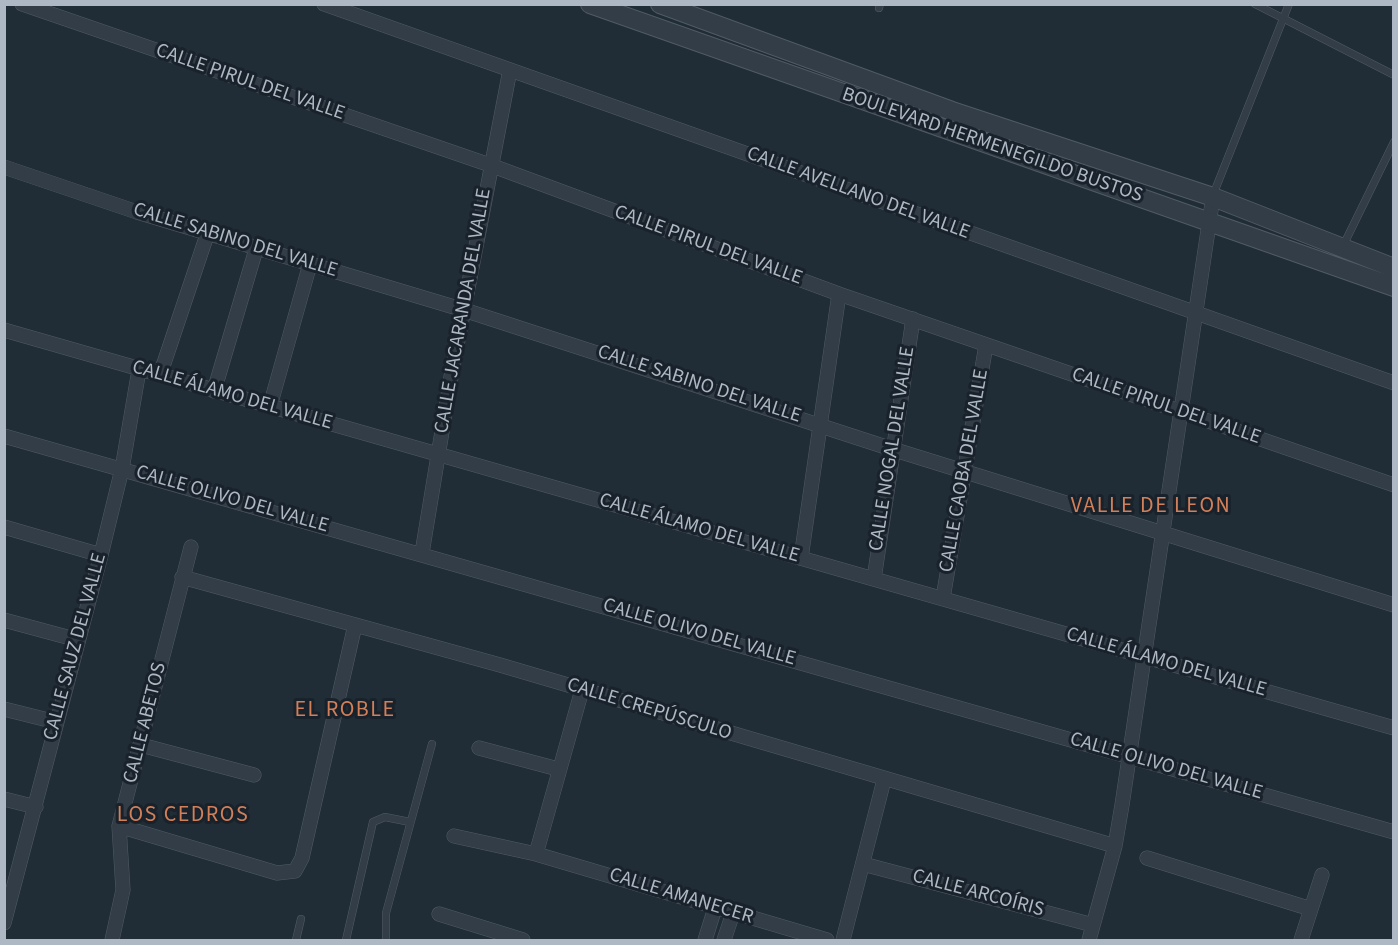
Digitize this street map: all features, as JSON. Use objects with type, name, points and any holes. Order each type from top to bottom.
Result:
[{"type":"street","name":"CALLE PIRUL DEL VALLE","points":[[22,4],[490,165],[839,294],[1394,485]]},
{"type":"street","name":"CALLE AVELLANO DEL VALLE","points":[[324,4],[1394,383]]},
{"type":"street","name":"BOULEVARD HERMENEGILDO BUSTOS","points":[[590,4],[940,130],[1394,287]]},
{"type":"street","name":"BOULEVARD HERMENEGILDO BUSTOS","points":[[660,4],[952,111],[1212,197],[1342,250],[1394,268]]},
{"type":"street","name":"CALLE JACARANDA DEL VALLE","points":[[422,553],[437,456],[490,165],[510,70]]},
{"type":"street","name":"CALLE SABINO DEL VALLE","points":[[4,167],[137,212],[257,246],[464,310],[821,424],[892,449],[1394,605]]},
{"type":"street","points":[[1089,940],[1115,846],[1164,533],[1212,197]]},
{"type":"street","points":[[160,375],[208,232]]},
{"type":"street","points":[[214,391],[257,246]]},
{"type":"street","points":[[270,406],[310,264]]},
{"type":"street","points":[[801,558],[839,294]]},
{"type":"street","name":"CALLE NOGAL DEL VALLE","points":[[874,579],[913,319]]},
{"type":"street","name":"CALLE ÁLAMO DEL VALLE","points":[[4,330],[437,456],[1394,728]]},
{"type":"street","name":"CALLE CAOBA DEL VALLE","points":[[943,598],[986,345]]},
{"type":"street","name":"CALLE SAUZ DEL VALLE","points":[[4,923],[9,890],[36,807],[122,469],[139,370]]},
{"type":"street","name":"CALLE OLIVO DEL VALLE","points":[[4,435],[1394,832]]},
{"type":"street","points":[[4,527],[101,555]]},
{"type":"street","name":"CALLE ABETOS","points":[[112,940],[123,890],[119,826],[191,547]]},
{"type":"street","name":"CALLE CREPÚSCULO","points":[[182,577],[582,690],[1115,846]]},
{"type":"street","points":[[4,620],[78,640]]},
{"type":"street","points":[[119,826],[277,873],[295,871],[302,858],[355,625]]},
{"type":"street","points":[[536,854],[582,690]]},
{"type":"street","points":[[4,709],[56,722]]},
{"type":"street","points":[[141,745],[254,775]]},
{"type":"street","points":[[479,748],[558,769]]},
{"type":"street","points":[[843,940],[884,780]]},
{"type":"street","points":[[4,799],[36,807]]},
{"type":"street","name":"CALLE AMANECER","points":[[454,836],[536,854],[827,940]]},
{"type":"street","points":[[1147,858],[1311,909]]},
{"type":"street","name":"CALLE ARCOÍRIS","points":[[863,864],[1093,925]]},
{"type":"street","points":[[1301,940],[1322,875]]},
{"type":"street","points":[[705,940],[715,908]]},
{"type":"street","points":[[724,940],[733,913]]},
{"type":"street","points":[[439,914],[523,940]]},
{"type":"lane","points":[[1255,4],[1394,75]]},
{"type":"lane","points":[[1212,197],[1289,5]]},
{"type":"lane","points":[[1342,250],[1394,142]]},
{"type":"lane","points":[[386,940],[386,913],[432,744]]},
{"type":"lane","points":[[346,940],[373,822],[385,817],[410,822]]},
{"type":"lane","points":[[296,940],[301,919]]},
{"type":"district","name":"VALLE DE LEON","points":[[1151,507]]},
{"type":"district","name":"EL ROBLE","points":[[345,711]]},
{"type":"district","name":"LOS CEDROS","points":[[183,816]]}]
